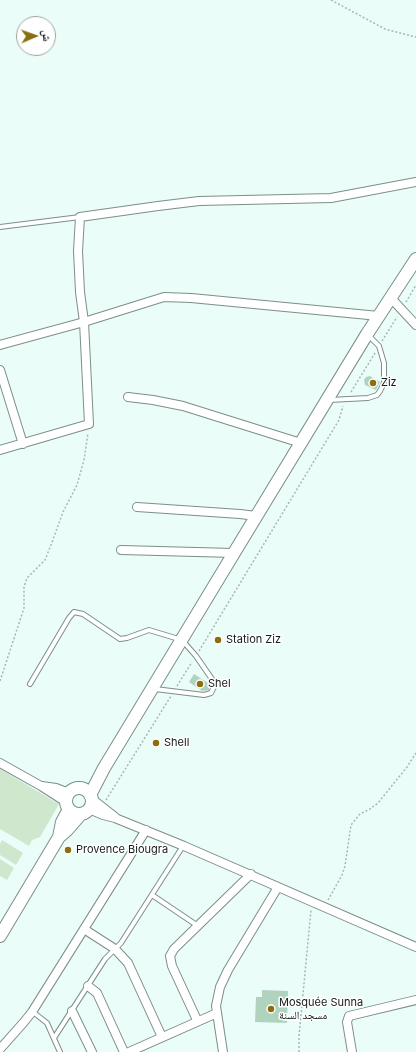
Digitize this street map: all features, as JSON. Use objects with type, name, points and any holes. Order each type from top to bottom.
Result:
[{"type":"main road","points":[[59,837],[68,830],[87,801],[104,768],[256,516],[367,334],[416,259]]},
{"type":"main road","points":[[0,936],[59,837],[68,801],[73,790],[87,801]]},
{"type":"main road","points":[[68,801],[72,812],[87,801]]},
{"type":"street","points":[[0,450],[89,424],[84,322],[78,258],[80,217],[200,201],[331,198],[416,182]]},
{"type":"street","points":[[0,345],[84,322],[164,297],[379,316]]},
{"type":"street","points":[[390,298],[416,325]]},
{"type":"street","points":[[0,370],[3,388],[22,444]]},
{"type":"street","points":[[128,397],[183,406],[301,443]]},
{"type":"street","points":[[137,507],[256,516]]},
{"type":"street","points":[[121,550],[234,553]]},
{"type":"street","points":[[0,763],[41,786],[56,788],[68,801]]},
{"type":"street","points":[[87,801],[102,806],[115,818]]},
{"type":"street","points":[[87,801],[103,815],[146,830],[251,874],[416,947]]},
{"type":"street","points":[[0,1049],[32,1012],[146,830]]},
{"type":"street","points":[[197,1020],[170,959],[174,949],[251,874]]},
{"type":"street","points":[[223,1052],[217,1013],[220,987],[228,970],[278,887]]},
{"type":"street","points":[[84,929],[115,949],[131,967],[162,1038]]},
{"type":"street","points":[[88,986],[94,989],[97,993],[124,1052]]},
{"type":"street","points":[[352,1052],[347,1022],[349,1016],[416,1000]]},
{"type":"street","points":[[72,1011],[92,1052]]},
{"type":"street","points":[[129,1052],[162,1038],[197,1020],[217,1013]]},
{"type":"lane","points":[[0,227],[80,217]]},
{"type":"lane","points":[[328,400],[368,398],[377,395],[380,392],[384,383],[384,363],[379,346],[367,334]]},
{"type":"lane","points":[[30,684],[74,612],[83,614],[120,639],[149,630],[182,640],[196,656],[214,682],[214,689],[208,695],[152,688]]},
{"type":"lane","points":[[54,1038],[106,959],[115,949],[184,846]]},
{"type":"lane","points":[[152,895],[198,926]]},
{"type":"lane","points":[[32,1012],[47,1023],[60,1052]]},
{"type":"path","points":[[331,0],[385,29],[416,37]]},
{"type":"path","points":[[102,806],[238,590],[339,420]]},
{"type":"path","points":[[0,681],[24,608],[24,587],[27,578],[45,560],[52,545],[63,512],[77,485],[84,460],[89,424]]},
{"type":"path","points":[[324,907],[344,871],[351,825],[360,814],[378,804],[408,767],[416,753]]},
{"type":"path","points":[[298,1052],[312,902]]},
{"type":"green space","points":[[0,769],[59,804],[40,837],[32,840],[29,846],[0,829]]},
{"type":"green space","points":[[2,840],[23,853],[16,865],[0,855],[0,844]]},
{"type":"green space","points":[[0,859],[14,868],[7,880],[0,876]]},
{"type":"building","name":"Ziz","points":[[370,376],[380,382],[376,390],[365,385],[364,380],[366,377]]},
{"type":"building","name":"Shel","points":[[194,674],[211,685],[209,690],[202,691],[189,682]]},
{"type":"building","name":"Mosquée Sunna مسجد السنة","points":[[262,990],[288,991],[287,1023],[255,1022],[256,997],[262,997]]},
{"type":"place","name":"Ziz","points":[[373,383]]},
{"type":"place","name":"Station Ziz","points":[[218,640]]},
{"type":"place","name":"Shel","points":[[200,684]]},
{"type":"place","name":"Shell","points":[[156,743]]},
{"type":"place","name":"Provence Biougra","points":[[68,850]]},
{"type":"place","name":"Mosquée Sunna مسجد السنة","points":[[271,1009]]}]
